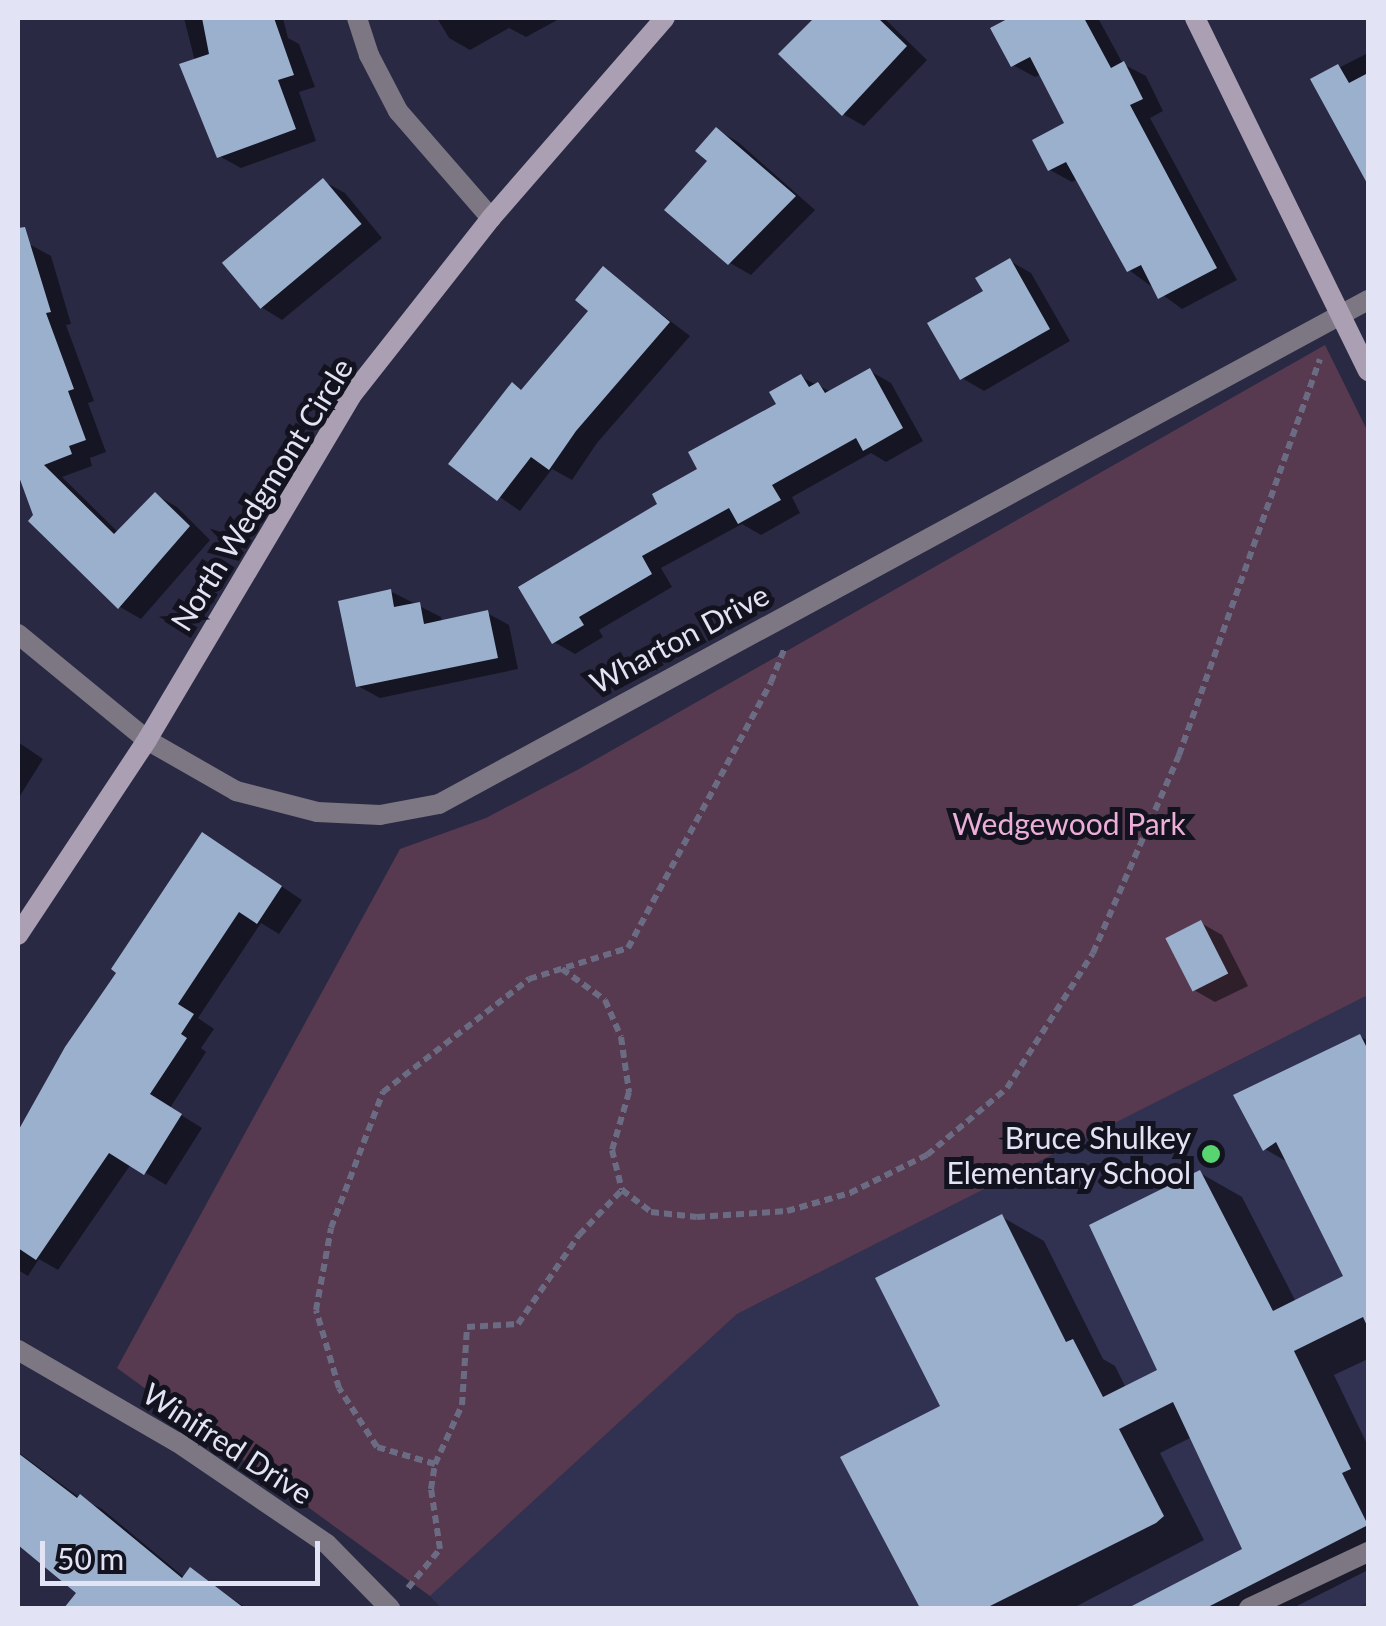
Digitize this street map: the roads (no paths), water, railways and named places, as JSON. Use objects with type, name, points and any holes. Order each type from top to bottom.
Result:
[{"type":"street","points":[[358,18],[369,55],[398,111],[491,218]]},
{"type":"street","name":"North Wedgmont Circle","points":[[18,935],[147,740],[351,396],[491,218],[665,18]]},
{"type":"street","points":[[1195,18],[1368,372]]},
{"type":"street","name":"Wharton Drive","points":[[18,634],[147,740],[236,791],[317,812],[380,815],[438,804],[1368,300]]},
{"type":"street","name":"Winifred Drive","points":[[18,1350],[177,1442],[328,1544],[397,1601]]},
{"type":"street","points":[[1249,1608],[1368,1552]]},
{"type":"place","name":"Bruce Shulkey Elementary School","points":[[1211,1154]]},
{"type":"park label","name":"Wedgewood Park","points":[[1069,823]]}]
